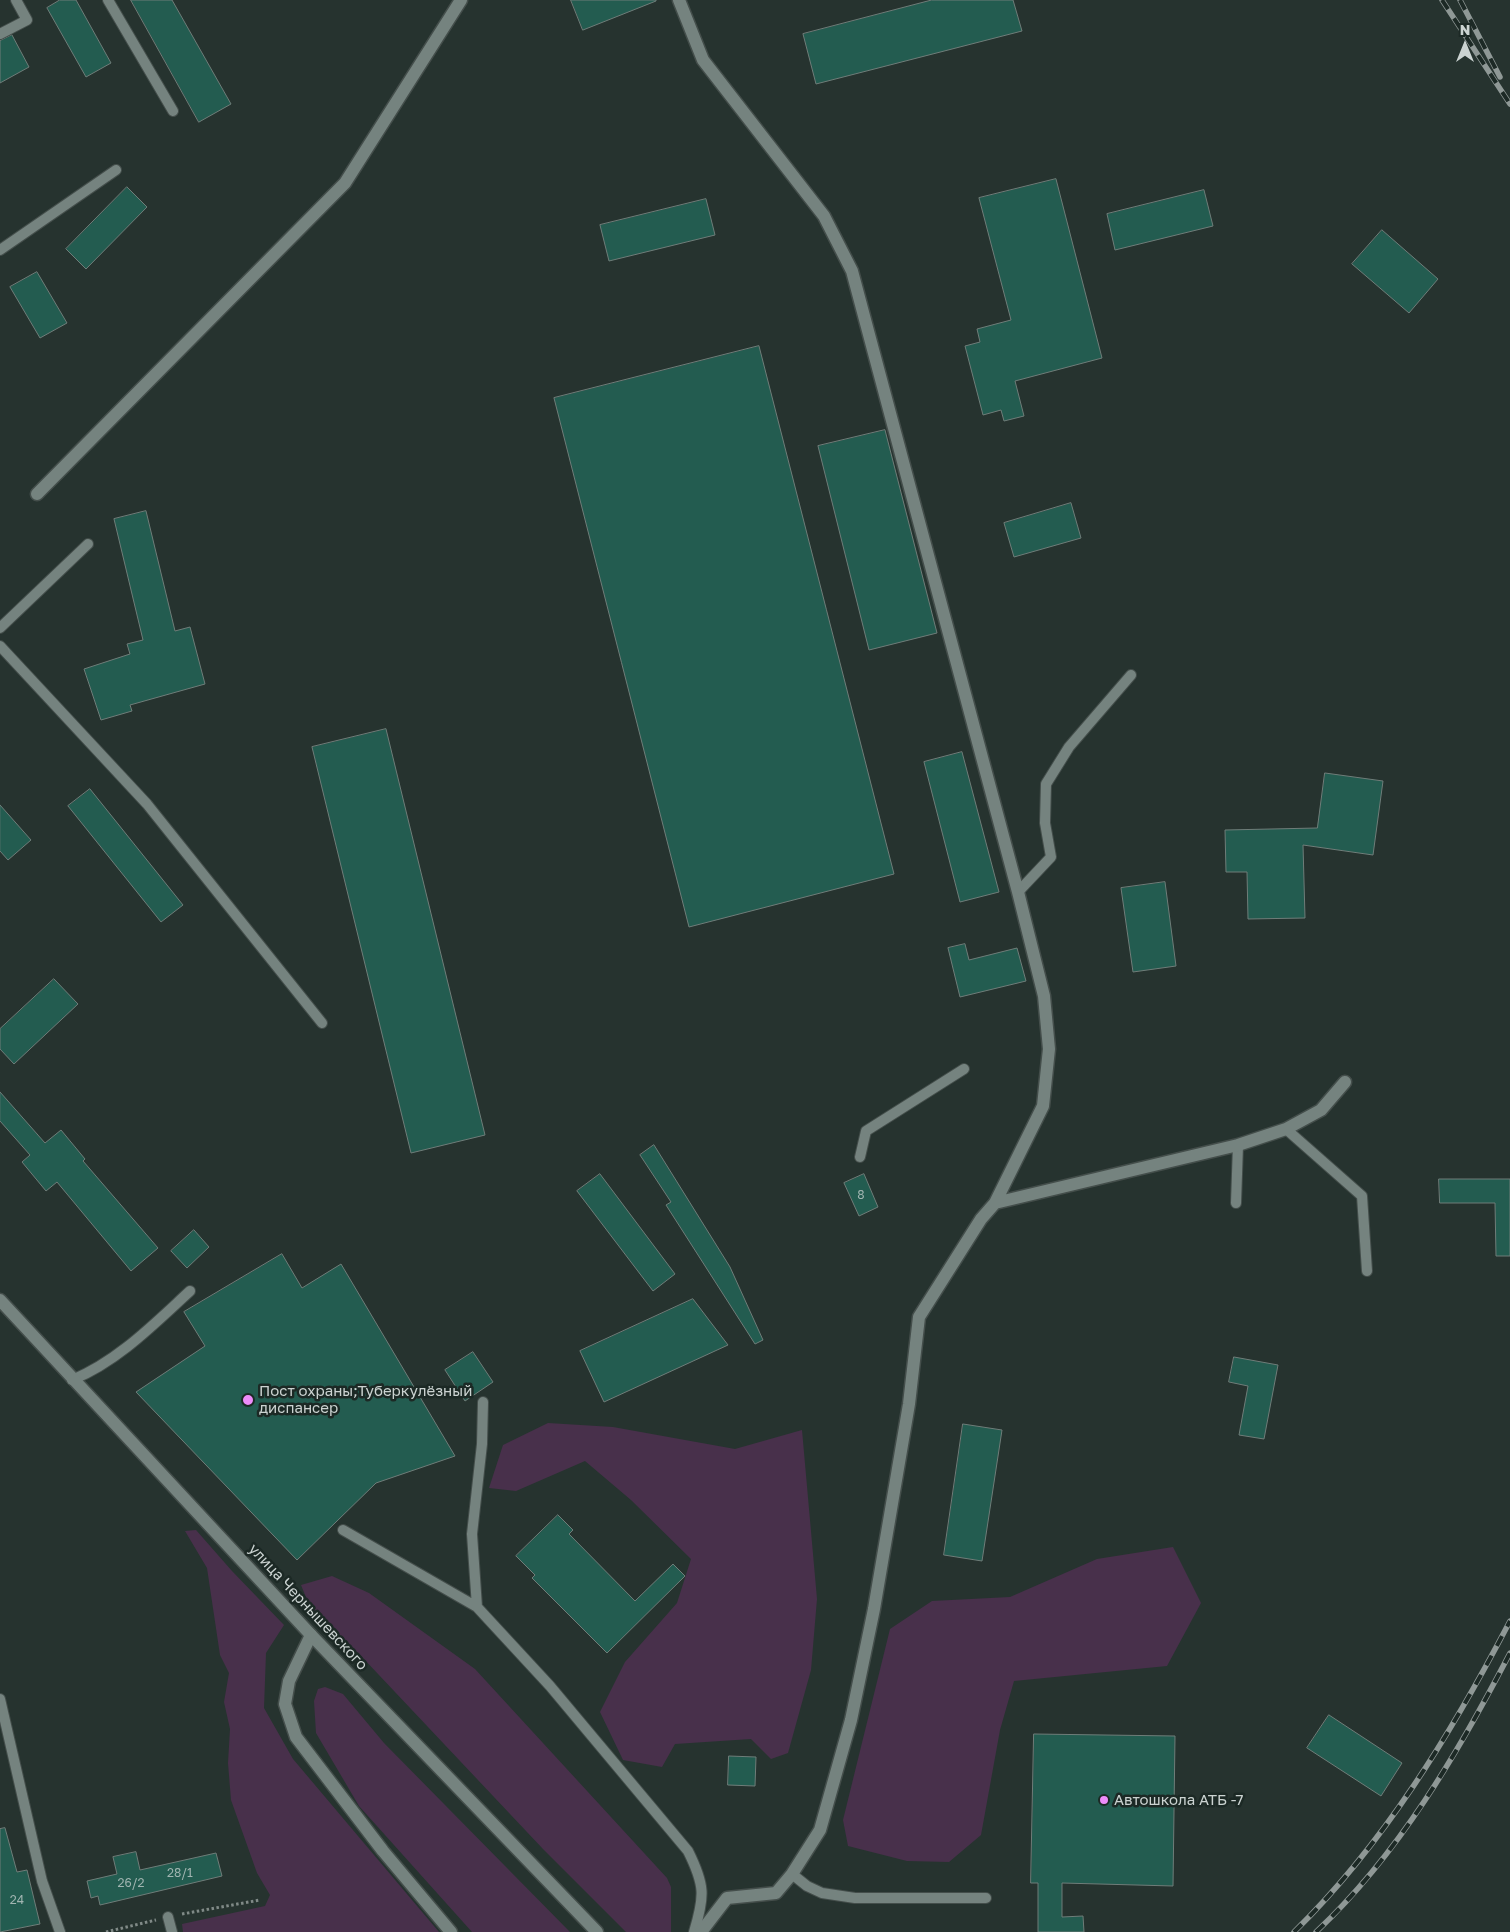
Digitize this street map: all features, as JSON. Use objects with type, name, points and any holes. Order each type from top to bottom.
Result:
[{"type":"street","points":[[37,494],[344,183],[461,0]]},
{"type":"street","points":[[679,0],[703,60],[824,216],[852,271],[1018,892],[1044,996],[1049,1049],[1043,1106],[995,1202],[981,1220],[919,1317],[908,1413],[874,1609],[851,1720],[820,1830],[792,1874],[776,1893],[727,1898],[701,1932]]},
{"type":"street","points":[[995,1202],[1238,1145],[1286,1129],[1321,1110],[1345,1082]]},
{"type":"street","name":"улица Чернышевского","points":[[0,1300],[72,1380],[311,1635],[597,1931]]},
{"type":"street","points":[[311,1635],[289,1681],[285,1704],[296,1737],[383,1851],[451,1932]]},
{"type":"lane","points":[[0,34],[27,20],[16,0]]},
{"type":"lane","points":[[108,0],[173,111]]},
{"type":"lane","points":[[0,250],[116,170]]},
{"type":"lane","points":[[0,628],[88,544]]},
{"type":"lane","points":[[0,646],[147,804],[322,1023]]},
{"type":"lane","points":[[1018,892],[1051,858],[1045,823],[1046,784],[1069,747],[1131,675]]},
{"type":"lane","points":[[860,1157],[866,1131],[964,1069]]},
{"type":"lane","points":[[1286,1129],[1362,1196],[1367,1271]]},
{"type":"lane","points":[[1236,1202],[1238,1145]]},
{"type":"lane","points":[[72,1380],[107,1361],[137,1340],[190,1291]]},
{"type":"lane","points":[[476,1607],[472,1534],[482,1444],[483,1402]]},
{"type":"lane","points":[[343,1530],[476,1607],[550,1686],[688,1852],[698,1871],[703,1895],[694,1932]]},
{"type":"lane","points":[[0,1699],[42,1881],[60,1932]]},
{"type":"lane","points":[[792,1874],[807,1886],[822,1893],[855,1898],[986,1898]]},
{"type":"lane","points":[[168,1917],[172,1932]]},
{"type":"shaded area","points":[[548,1423],[613,1427],[735,1449],[802,1430],[817,1599],[811,1670],[788,1753],[771,1759],[751,1739],[675,1744],[662,1767],[623,1760],[600,1712],[625,1662],[677,1603],[691,1559],[631,1500],[585,1461],[516,1491],[489,1488],[503,1445]]},
{"type":"shaded area","points":[[196,1530],[284,1625],[266,1653],[264,1708],[293,1759],[439,1932],[183,1932],[182,1924],[265,1906],[270,1895],[257,1873],[231,1800],[228,1763],[230,1729],[224,1702],[229,1673],[220,1655],[207,1568],[185,1531]]},
{"type":"shaded area","points":[[1173,1547],[1201,1603],[1167,1666],[1014,1681],[1000,1730],[981,1835],[949,1862],[907,1861],[848,1846],[843,1820],[890,1629],[932,1601],[1010,1597],[1097,1559]]},
{"type":"shaded area","points":[[332,1576],[369,1593],[475,1669],[667,1878],[671,1887],[671,1932],[626,1932],[543,1849],[362,1657],[310,1607],[301,1585]]},
{"type":"shaded area","points":[[325,1687],[343,1694],[384,1743],[570,1932],[472,1932],[359,1806],[316,1733],[314,1701],[318,1689]]},
{"type":"building","points":[[60,0],[76,0],[111,63],[86,77],[47,8]]},
{"type":"building","points":[[131,0],[172,0],[231,104],[199,122]]},
{"type":"building","points":[[571,0],[656,0],[656,1],[583,30]]},
{"type":"building","points":[[932,0],[1013,0],[1022,31],[816,84],[803,34]]},
{"type":"building","points":[[12,35],[29,67],[0,83],[0,41]]},
{"type":"building","points":[[1056,179],[1102,358],[1015,381],[1024,416],[1004,421],[1001,410],[983,415],[965,346],[980,342],[977,329],[1011,320],[979,198]]},
{"type":"building","points":[[127,187],[147,207],[86,269],[66,249]]},
{"type":"building","points":[[1204,190],[1213,226],[1115,250],[1107,214]]},
{"type":"building","points":[[706,199],[715,235],[609,261],[600,225]]},
{"type":"building","points":[[1382,230],[1438,279],[1409,313],[1352,264]]},
{"type":"building","points":[[37,272],[67,323],[40,338],[10,287]]},
{"type":"building","points":[[759,346],[894,874],[689,927],[554,398]]},
{"type":"building","points":[[885,430],[937,633],[869,650],[818,446]]},
{"type":"building","points":[[1071,503],[1081,538],[1014,557],[1004,523]]},
{"type":"building","points":[[146,511],[175,631],[190,627],[205,684],[130,705],[132,711],[101,720],[84,669],[130,654],[127,644],[143,640],[114,519]]},
{"type":"building","points":[[386,729],[485,1135],[411,1153],[312,747]]},
{"type":"building","points":[[962,752],[999,892],[960,902],[924,762]]},
{"type":"building","points":[[1325,773],[1383,781],[1373,855],[1303,845],[1305,918],[1248,919],[1247,872],[1226,872],[1225,830],[1317,828]]},
{"type":"building","points":[[90,789],[183,905],[161,922],[68,806]]},
{"type":"building","points":[[0,805],[31,840],[8,860],[0,851]]},
{"type":"building","points":[[1165,882],[1176,966],[1133,972],[1121,888]]},
{"type":"building","points":[[965,944],[969,960],[1017,948],[1026,981],[960,997],[948,948]]},
{"type":"building","points":[[54,979],[78,1004],[14,1064],[0,1049],[0,1029]]},
{"type":"building","points":[[0,1092],[45,1143],[61,1130],[85,1159],[83,1161],[158,1248],[131,1271],[57,1182],[46,1191],[22,1162],[30,1155],[0,1121]]},
{"type":"building","points":[[654,1145],[730,1267],[763,1340],[755,1344],[666,1205],[671,1202],[640,1155]]},
{"type":"building","points":[[600,1174],[675,1274],[653,1291],[577,1191]]},
{"type":"building","points":[[864,1174],[878,1207],[859,1216],[844,1183]]},
{"type":"building","points":[[1439,1179],[1510,1179],[1510,1256],[1496,1256],[1495,1203],[1440,1203]]},
{"type":"building","points":[[194,1230],[209,1247],[187,1268],[171,1251]]},
{"type":"building","name":"Пост охраны;Туберкулёзный диспансер","points":[[282,1254],[302,1288],[341,1264],[455,1456],[376,1483],[297,1560],[136,1392],[205,1346],[184,1312]]},
{"type":"building","points":[[693,1299],[728,1345],[604,1402],[580,1351]]},
{"type":"building","points":[[473,1352],[493,1382],[465,1401],[445,1370]]},
{"type":"building","points":[[1234,1357],[1278,1365],[1264,1439],[1239,1435],[1248,1386],[1229,1382]]},
{"type":"building","points":[[963,1424],[1002,1430],[982,1561],[944,1555]]},
{"type":"building","points":[[558,1515],[573,1530],[569,1534],[635,1601],[673,1564],[685,1576],[607,1653],[532,1578],[535,1575],[516,1556]]},
{"type":"building","points":[[1329,1715],[1402,1763],[1381,1796],[1307,1748]]},
{"type":"building","name":"Автошкола АТБ -7","points":[[1034,1734],[1175,1736],[1173,1886],[1062,1883],[1062,1917],[1083,1916],[1084,1932],[1038,1932],[1038,1883],[1031,1883]]},
{"type":"building","points":[[729,1756],[756,1757],[755,1786],[728,1785]]},
{"type":"building","points":[[5,1828],[17,1872],[27,1870],[40,1924],[0,1932],[0,1829]]},
{"type":"building","points":[[136,1852],[140,1870],[216,1853],[222,1876],[100,1905],[98,1896],[91,1898],[87,1881],[117,1874],[113,1857]]},
{"type":"railway","points":[[1442,0],[1510,104]]},
{"type":"railway","points":[[1460,0],[1500,77]]},
{"type":"railway","points":[[1294,1932],[1327,1898],[1387,1824],[1440,1745],[1510,1621]]},
{"type":"railway","points":[[1316,1932],[1374,1870],[1425,1801],[1448,1765],[1510,1653]]},
{"type":"place","name":"Пост охраны;Туберкулёзный диспансер","points":[[248,1400]]},
{"type":"place","name":"Автошкола АТБ -7","points":[[1104,1800]]}]
